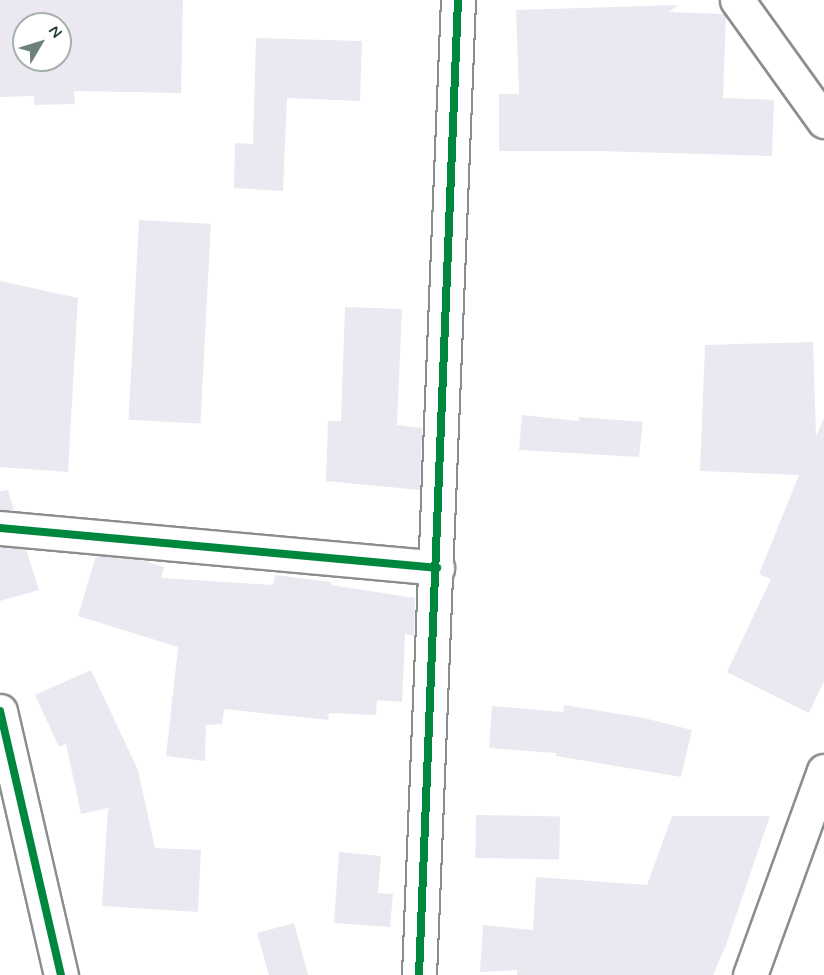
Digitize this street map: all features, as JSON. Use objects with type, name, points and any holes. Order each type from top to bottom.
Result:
[{"type":"street","points":[[419,975],[458,0]]},
{"type":"street","points":[[737,0],[824,121]]},
{"type":"street","points":[[0,528],[437,568]]},
{"type":"street","points":[[0,711],[61,975]]},
{"type":"street","points":[[750,975],[824,771]]},
{"type":"building","points":[[0,0],[183,0],[181,93],[74,91],[75,104],[34,105],[34,96],[0,97]]},
{"type":"building","points":[[678,5],[669,12],[724,14],[726,17],[723,98],[774,100],[772,156],[598,151],[499,151],[499,94],[519,94],[516,10]]},
{"type":"building","points":[[256,38],[362,41],[360,101],[287,98],[283,191],[234,188],[235,143],[253,144]]},
{"type":"building","points":[[139,220],[211,224],[200,423],[129,420]]},
{"type":"building","points":[[0,281],[78,298],[68,472],[0,467]]},
{"type":"building","points":[[345,307],[402,309],[397,425],[422,428],[420,490],[326,481],[328,421],[341,421]]},
{"type":"building","points":[[813,342],[816,436],[824,418],[824,681],[809,713],[727,672],[771,579],[759,574],[799,475],[700,471],[705,345]]},
{"type":"building","points":[[522,415],[579,421],[579,417],[643,422],[639,457],[519,450]]},
{"type":"building","points":[[8,490],[14,510],[0,510],[0,491]]},
{"type":"building","points":[[0,547],[26,549],[39,590],[0,601]]},
{"type":"building","points":[[96,556],[142,560],[164,567],[161,578],[273,585],[275,575],[331,582],[331,585],[415,598],[414,636],[405,634],[402,702],[377,700],[376,715],[329,713],[328,720],[224,709],[222,724],[206,725],[205,761],[166,756],[178,647],[78,616]]},
{"type":"building","points":[[91,670],[138,770],[155,848],[201,850],[198,912],[102,906],[108,808],[81,814],[66,744],[59,747],[35,695]]},
{"type":"building","points":[[564,705],[644,718],[692,730],[681,777],[556,756],[556,753],[489,748],[492,706],[563,712]]},
{"type":"building","points":[[476,815],[560,816],[559,859],[475,858]]},
{"type":"building","points":[[672,816],[770,816],[726,945],[713,975],[517,975],[517,970],[480,972],[483,925],[533,930],[536,877],[647,885]]},
{"type":"building","points":[[339,852],[381,856],[378,893],[393,894],[390,927],[334,923]]},
{"type":"building","points":[[294,923],[308,975],[269,975],[257,933]]},
{"type":"cycle path","points":[[419,975],[458,0]]},
{"type":"cycle path","points":[[0,528],[437,568]]},
{"type":"cycle path","points":[[0,711],[61,975]]}]
